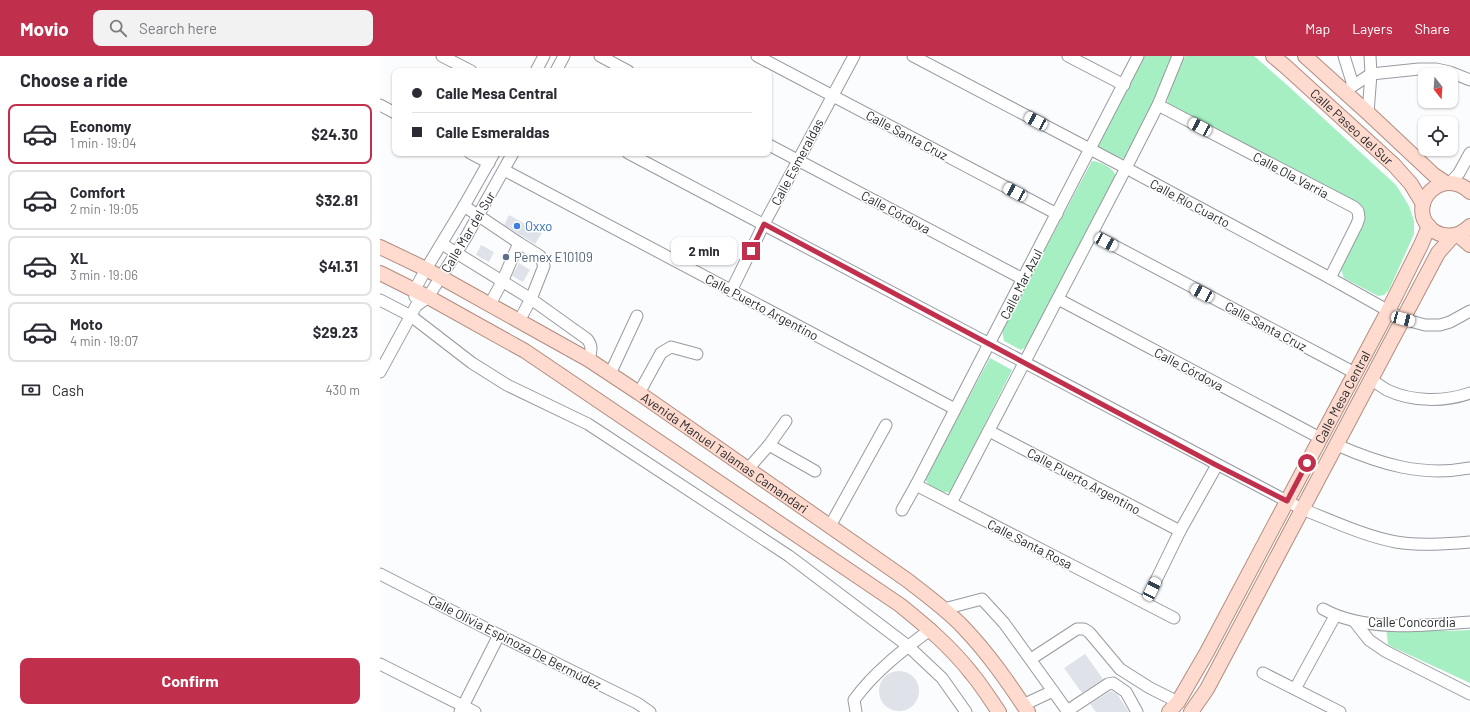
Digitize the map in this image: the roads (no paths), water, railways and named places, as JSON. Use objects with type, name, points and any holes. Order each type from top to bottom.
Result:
[{"type":"main road","name":"Calle Paseo del Sur","points":[[1272,56],[1285,66],[1394,165],[1411,184],[1423,204],[1424,216],[1428,226]]},
{"type":"main road","name":"Calle Paseo del Sur","points":[[1306,56],[1349,88],[1368,113],[1434,175],[1448,183],[1461,186],[1470,192]]},
{"type":"main road","points":[[1423,204],[1425,198],[1434,188],[1448,183]]},
{"type":"main road","points":[[1428,226],[1435,232],[1444,235],[1455,235],[1470,245]]},
{"type":"main road","name":"Calle Mesa Central","points":[[1174,707],[1207,652],[1388,311],[1421,245],[1428,226]]},
{"type":"main road","name":"Calle Mesa Central","points":[[1191,712],[1207,689],[1438,253],[1445,243],[1470,226]]},
{"type":"main road","name":"Avenida Manuel Talamas Camandari","points":[[380,247],[426,269],[589,360],[639,393],[907,580],[944,609],[962,626],[980,646],[1026,709]]},
{"type":"main road","name":"Avenida Manuel Talamas Camandari","points":[[380,273],[428,297],[525,351],[894,600],[931,629],[954,652],[973,675],[999,712]]},
{"type":"main road","points":[[1174,707],[1191,712]]},
{"type":"street","points":[[442,56],[465,68]]},
{"type":"street","points":[[538,68],[544,56]]},
{"type":"street","points":[[558,68],[564,56]]},
{"type":"street","points":[[600,56],[622,68]]},
{"type":"street","name":"Calle Santa Cruz","points":[[757,56],[1057,214]]},
{"type":"street","name":"Calle Esmeraldas","points":[[731,291],[764,224],[854,56]]},
{"type":"street","name":"Calle Río Cuarto","points":[[913,56],[1091,149],[1403,319],[1425,325],[1440,325],[1450,322],[1470,311]]},
{"type":"street","points":[[1068,56],[1124,85]]},
{"type":"street","name":"Calle Mar Azul","points":[[902,510],[990,344],[1138,56]]},
{"type":"street","points":[[951,503],[1158,105],[1178,56]]},
{"type":"street","points":[[1344,56],[1349,88],[1371,74],[1419,69],[1450,72],[1470,80]]},
{"type":"street","points":[[1368,113],[1371,74],[1370,56]]},
{"type":"street","points":[[380,105],[392,111]]},
{"type":"street","name":"Calle Ola Varria","points":[[1158,105],[1354,207],[1358,211],[1359,218],[1357,224],[1330,278]]},
{"type":"street","name":"Calle Córdova","points":[[772,147],[1023,279]]},
{"type":"street","points":[[1448,183],[1459,173],[1470,153]]},
{"type":"street","name":"Calle Mar del Sur","points":[[380,372],[413,311],[428,297],[441,278],[478,217],[511,156]]},
{"type":"street","points":[[634,156],[1216,465],[1302,509],[1379,538],[1396,542],[1441,544],[1470,542]]},
{"type":"street","name":"Calle Mar del Sur","points":[[414,291],[491,158]]},
{"type":"street","name":"Calle Puerto Argentino","points":[[504,170],[956,409]]},
{"type":"street","points":[[464,206],[478,217],[540,256],[543,262],[544,266],[531,299],[519,321]]},
{"type":"street","name":"Calle Santa Cruz","points":[[1092,234],[1355,372]]},
{"type":"street","points":[[490,304],[502,282],[519,243]]},
{"type":"street","points":[[442,244],[531,299],[587,339],[591,344],[592,349],[589,360]]},
{"type":"street","points":[[413,311],[414,291]]},
{"type":"street","name":"Calle Córdova","points":[[1058,299],[1320,438]]},
{"type":"street","points":[[380,300],[413,311],[472,363],[507,386],[588,424],[789,556],[908,646],[942,678],[966,712]]},
{"type":"street","points":[[610,374],[637,316]]},
{"type":"street","points":[[639,393],[661,353],[671,347],[697,354]]},
{"type":"street","points":[[1371,379],[1386,389],[1409,396],[1438,399],[1470,393]]},
{"type":"street","points":[[748,469],[769,445],[786,421]]},
{"type":"street","points":[[830,526],[886,425]]},
{"type":"street","name":"Calle Puerto Argentino","points":[[989,431],[1180,531]]},
{"type":"street","points":[[769,445],[815,471]]},
{"type":"street","points":[[1337,445],[1368,458],[1415,470],[1446,471],[1470,468]]},
{"type":"street","points":[[1145,603],[1180,531],[1216,465]]},
{"type":"street","name":"Calle Santa Rosa","points":[[916,485],[1174,618]]},
{"type":"street","name":"Calle Olivia Espinoza De Bermúdez","points":[[380,574],[637,703],[650,712]]},
{"type":"street","points":[[944,609],[982,599],[1004,623],[1053,690],[1067,712],[1108,684],[1113,683],[1126,692],[1137,712]]},
{"type":"street","name":"Calle Concordia","points":[[1323,609],[1335,616],[1354,621],[1404,625],[1470,622]]},
{"type":"street","points":[[1295,689],[1335,616]]},
{"type":"street","name":"Calle Concordia","points":[[1354,621],[1370,640],[1385,651],[1470,694]]},
{"type":"street","points":[[856,712],[854,700],[863,688],[908,646],[931,629]]},
{"type":"street","points":[[1031,659],[1077,629],[1084,629],[1089,632],[1120,669],[1150,688],[1174,707]]},
{"type":"street","points":[[462,709],[499,635]]},
{"type":"street","points":[[380,664],[462,709],[475,712]]},
{"type":"street","points":[[1263,673],[1340,712]]},
{"type":"street","points":[[1026,709],[1053,690]]},
{"type":"place","name":"Oxxo","points":[[517,226]]},
{"type":"place","name":"Pemex E10109","points":[[506,257]]}]
